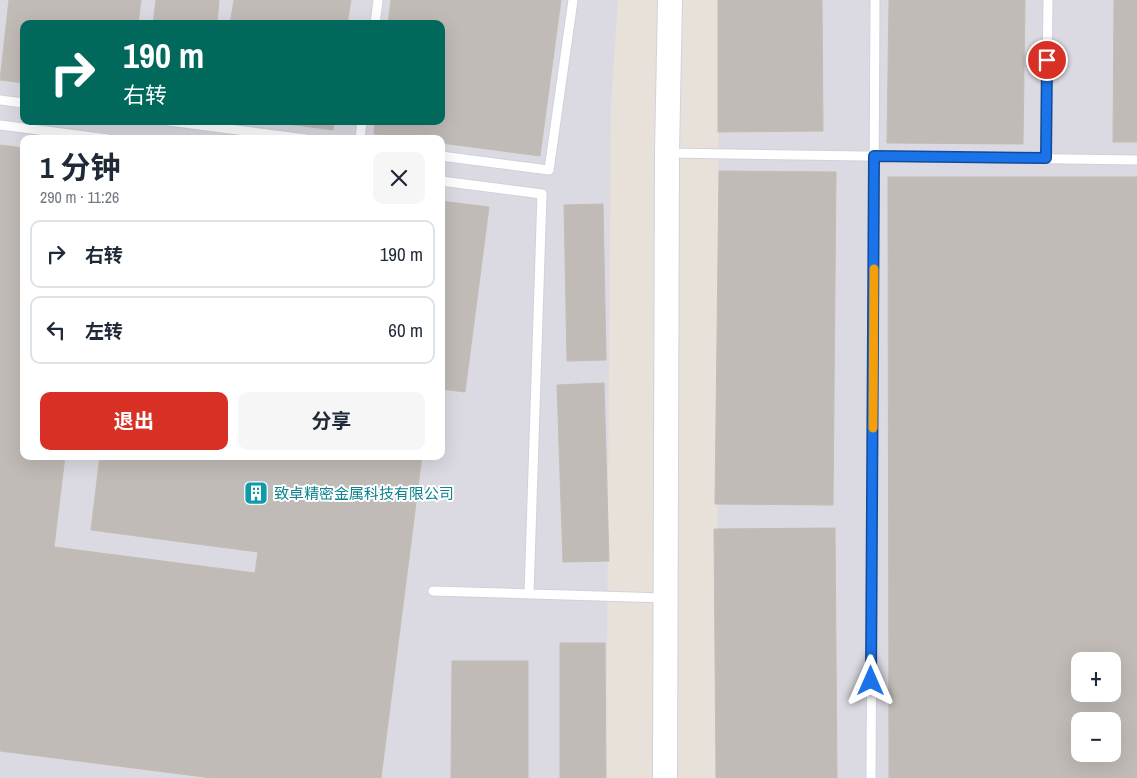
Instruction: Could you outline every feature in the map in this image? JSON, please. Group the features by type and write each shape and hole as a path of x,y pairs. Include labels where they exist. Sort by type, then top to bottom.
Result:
{"street":[{"path":"664,778 667,153 670,0"}],"lane":[{"path":"376,20 378,0"},
{"path":"445,157 549,170 573,0"},
{"path":"871,778 875,0"},
{"path":"1046,158 1048,0"},
{"path":"0,100 20,102"},
{"path":"0,125 77,135"},
{"path":"199,125 276,135"},
{"path":"667,153 1137,160"},
{"path":"445,182 542,194 529,594"},
{"path":"433,591 666,598"}],"shaded area":[{"path":"0,0 618,0 611,103 606,778 0,778"},
{"path":"719,0 1137,0 1137,778 717,778"}],"building":[{"path":"9,0 141,0 138,20 20,20 20,82 0,80"},
{"path":"156,0 219,0 217,20 154,20"},
{"path":"234,0 351,0 348,20 231,20"},
{"path":"391,0 561,0 540,156 445,144 445,135 374,134 375,125 445,125 445,20 388,20"},
{"path":"718,0 822,0 823,131 718,132"},
{"path":"889,0 1025,0 1023,144 887,143"},
{"path":"1114,0 1137,0 1137,142 1113,142"},
{"path":"296,125 334,125 333,130"},
{"name":"致卓精密金属科技有限公司","path":"0,145 20,148 20,460 65,460 54,547 255,573 258,552 91,530 100,460 421,460 381,778 212,778 0,751"},
{"path":"719,171 836,172 833,505 715,504"},
{"path":"888,177 1137,177 1137,778 889,778"},
{"path":"445,202 489,207 465,392 445,390"},
{"path":"603,204 606,360 567,361 564,205"},
{"path":"604,383 609,561 563,562 557,385"},
{"path":"835,528 837,778 716,778 714,529"},
{"path":"560,643 605,643 606,778 560,778"},
{"path":"452,661 528,661 528,778 451,778"}],"slow traffic":[{"path":"873,428 874,269"}],"place":[{"name":"致卓精密金属科技有限公司","path":"256,493"}],"route":[{"path":"871,681 874,156 1046,158 1047,60"}]}
